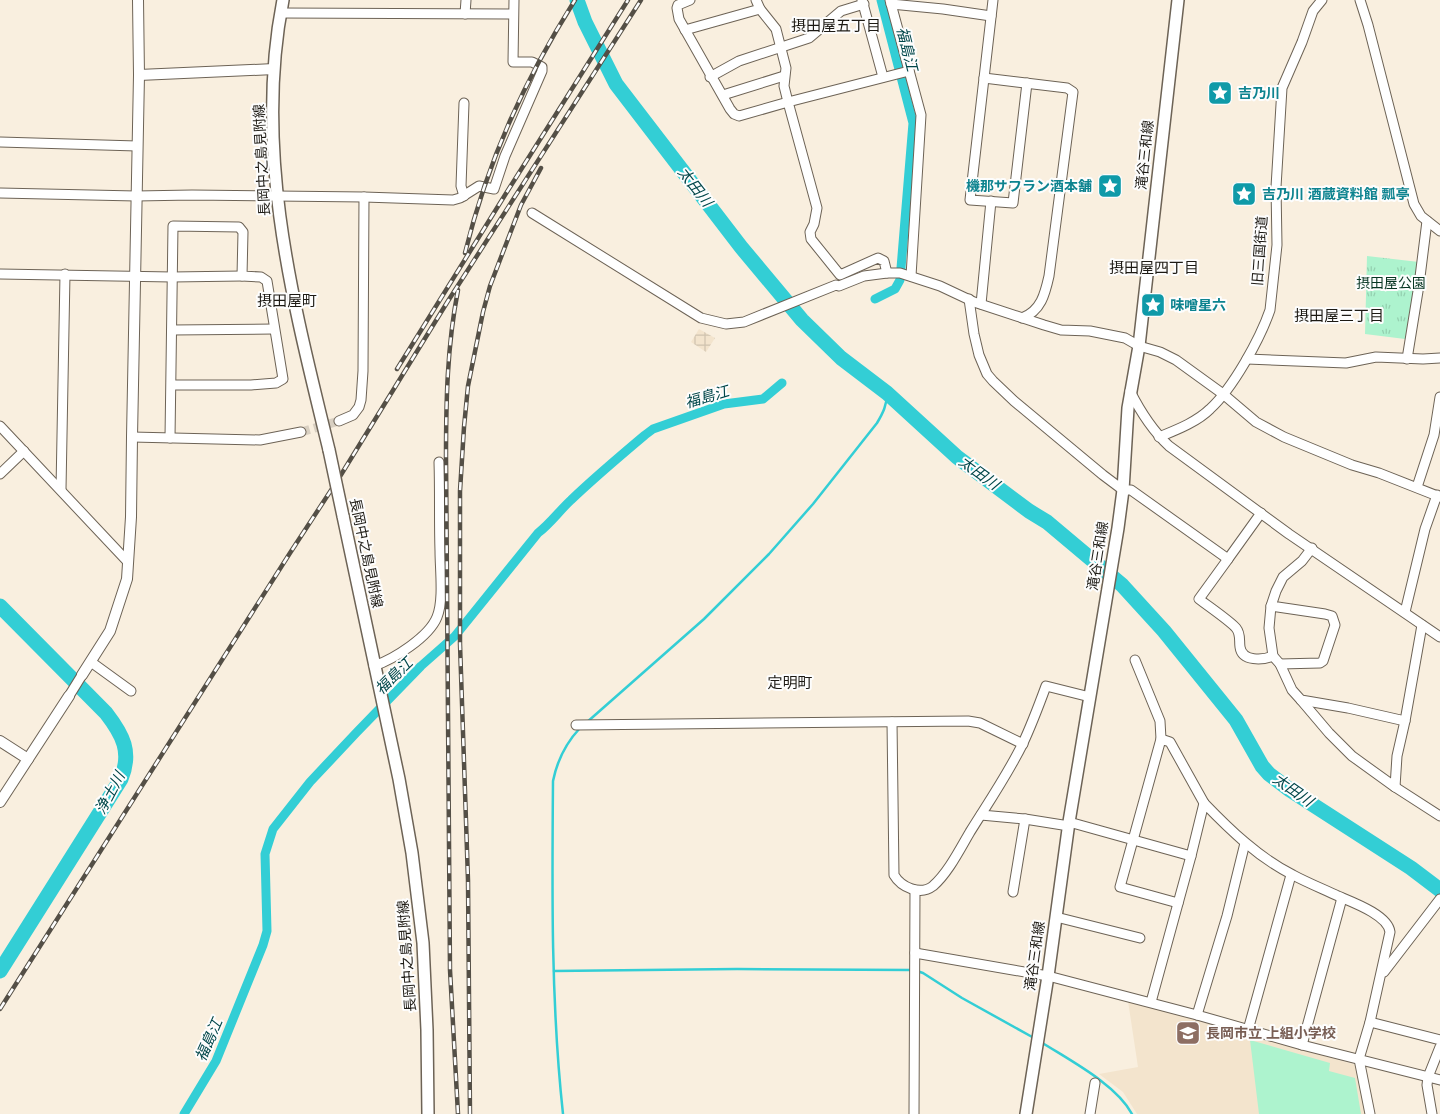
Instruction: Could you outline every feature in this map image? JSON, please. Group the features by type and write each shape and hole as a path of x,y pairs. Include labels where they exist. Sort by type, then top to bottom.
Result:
{"main road":[{"name":"長岡中之島見附線","path":"283,0 274,69 273,126 276,196 293,299 329,450 406,817 420,915 427,1030 428,1114"},
{"name":"滝谷三和線","path":"1026,1114 1048,976 1069,824 1116,545 1123,490 1130,390 1139,346 1178,0"}],"street":[{"path":"0,802 110,631 127,578 130,536 139,74 138,0"},
{"path":"465,14 466,0"},
{"path":"0,193 136,196 364,196 453,200 464,196 479,186 494,189 505,156 542,71 542,66 532,62 513,62 514,0"},
{"path":"690,0 682,2 677,8 679,19 710,77 730,109 734,114 740,116 907,72"},
{"path":"756,0 760,9 776,30 786,68 784,86 817,208 810,238 840,275 878,258 884,261 890,273"},
{"path":"994,0 970,200 1014,203 1027,83"},
{"name":"旧三国街道","path":"1159,437 1210,409 1223,394 1247,359 1270,310 1277,245 1276,187 1282,88 1313,11 1322,0"},
{"path":"1360,0 1408,185 1417,211 1440,231"},
{"path":"710,77 739,61 809,38 841,11 863,2 883,77"},
{"path":"909,275 922,124 921,115 907,72 891,2 991,16"},
{"path":"685,30 760,9"},
{"path":"281,13 513,14"},
{"path":"139,74 274,69"},
{"path":"723,95 784,76"},
{"path":"984,78 1067,88 1073,92 1045,294 1035,311 1031,315 1022,318"},
{"path":"464,103 461,186 464,196"},
{"path":"0,142 137,146"},
{"path":"339,421 353,415 359,407 361,400 363,371 364,196"},
{"path":"981,304 991,201"},
{"path":"532,212 701,318 726,324 750,320 836,285 839,286 864,276 890,273 909,275 949,289 981,304 1061,330 1090,332 1125,338 1139,346 1160,352 1176,360 1223,394 1256,422 1284,437 1352,465 1438,496 1425,529 1404,612"},
{"path":"1407,359 1427,221"},
{"path":"170,438 173,226 239,227 243,232 242,276"},
{"path":"0,274 172,277 242,276 261,277 266,281 283,379 276,383 171,384"},
{"path":"61,489 65,274"},
{"path":"969,299 976,345 987,374 1014,401 1081,458 1123,490 1131,490 1228,559"},
{"path":"172,330 274,329"},
{"path":"1247,359 1346,363 1376,357 1407,359 1440,358"},
{"path":"1130,390 1138,407 1159,437 1169,446 1261,513 1440,637"},
{"path":"1417,487 1434,435 1440,397"},
{"path":"0,426 127,561"},
{"path":"132,437 260,440 301,432"},
{"path":"0,474 24,451"},
{"path":"374,666 395,657 420,638 432,626 438,616 440,581 438,462"},
{"path":"1261,513 1199,599 1235,627 1239,634 1240,648 1244,655 1265,659 1273,656"},
{"path":"1312,548 1302,561 1284,577 1276,591 1269,628 1273,656 1280,664 1292,690 1329,733 1352,756 1395,788 1440,816"},
{"path":"1272,606 1332,616 1334,626 1323,661 1320,663 1280,664"},
{"path":"1395,788 1397,756 1422,625"},
{"path":"1135,660 1160,721 1161,739 1120,887 1178,903"},
{"path":"91,662 131,691"},
{"path":"892,722 894,875 899,883 915,890 927,889 938,881 955,857 1023,744 1036,716 1046,686 1090,697"},
{"path":"1301,700 1348,708 1405,722"},
{"path":"576,725 968,721 980,723 1023,744"},
{"path":"1161,739 1170,742 1204,803 1245,843 1291,875 1364,907 1390,927 1370,1022 1359,1059 1370,1114"},
{"path":"0,741 28,759"},
{"path":"1151,1002 1204,803"},
{"path":"981,815 1069,824 1191,856"},
{"path":"1013,892 1025,819"},
{"path":"1197,1015 1227,916 1245,843"},
{"path":"1248,1030 1291,875"},
{"path":"914,1114 915,890"},
{"path":"1302,1045 1342,898"},
{"path":"1381,975 1440,899"},
{"path":"1056,917 1140,938"},
{"path":"916,953 1048,976 1151,1002 1302,1045 1440,1080"},
{"path":"1370,1022 1440,1040"},
{"path":"1432,1114 1427,1085 1428,1077 1440,1047"},
{"path":"1090,1114 1095,1083"}],"shaded area":[{"path":"699,329 715,338 706,352 691,342"},
{"name":"長岡市立 上組小学校","path":"1128,1001 1356,1065 1366,1114 1137,1114 1123,1092 1099,1074 1138,1067"}],"green space":[{"name":"摂田屋公園","path":"1367,256 1419,262 1405,339 1365,334"},
{"path":"1250,1040 1330,1063 1329,1071 1355,1078 1361,1114 1259,1114"}],"waterway":[{"name":"太田川","path":"577,0 585,22 616,84 741,247 802,320 841,358 887,393 957,457 1029,511 1047,522 1122,585 1164,631 1236,720 1262,766 1269,774 1290,790 1411,868 1440,890"},
{"name":"福島江","path":"875,299 895,289 900,280 913,123 881,0"},
{"name":"福島江","path":"184,1114 216,1061 263,945 267,931 265,854 273,829 310,782 421,666 455,636 538,533 580,491 626,451 653,429 724,404 763,399 782,383"},
{"path":"586,723 704,619 769,554 813,504 877,423 884,409 887,393"},
{"name":"浄土川","path":"0,606 106,713 121,736 126,752 121,779 0,971"},
{"path":"563,1114 554,990 553,781 563,753 570,740 580,728"},
{"path":"554,971 912,970"},
{"path":"917,971 1034,1038"},
{"path":"1041,1042 1104,1083 1125,1103 1132,1114"}],"tunnel":[{"path":"301,432 339,421"}],"railway":[{"path":"465,253 496,153 509,122 540,61 575,0"},
{"path":"397,369 628,0"},
{"path":"0,1009 339,478 448,301 641,0"},
{"path":"470,1114 468,880 460,644 460,491 464,427 468,386 490,286 521,205 541,168"},
{"path":"458,290 449,353 446,458 450,970 458,1114"}],"place":[{"name":"吉乃川","path":"1220,93"},
{"name":"機那サフラン酒本舗","path":"1110,186"},
{"name":"吉乃川 酒蔵資料館 瓢亭","path":"1244,194"},
{"name":"味噌星六","path":"1153,305"},
{"name":"長岡市立 上組小学校","path":"1188,1033"}],"district":[{"name":"摂田屋五丁目","path":"836,26"},
{"name":"摂田屋四丁目","path":"1154,268"},
{"name":"摂田屋町","path":"287,301"},
{"name":"摂田屋三丁目","path":"1339,316"},
{"name":"定明町","path":"790,683"}]}
